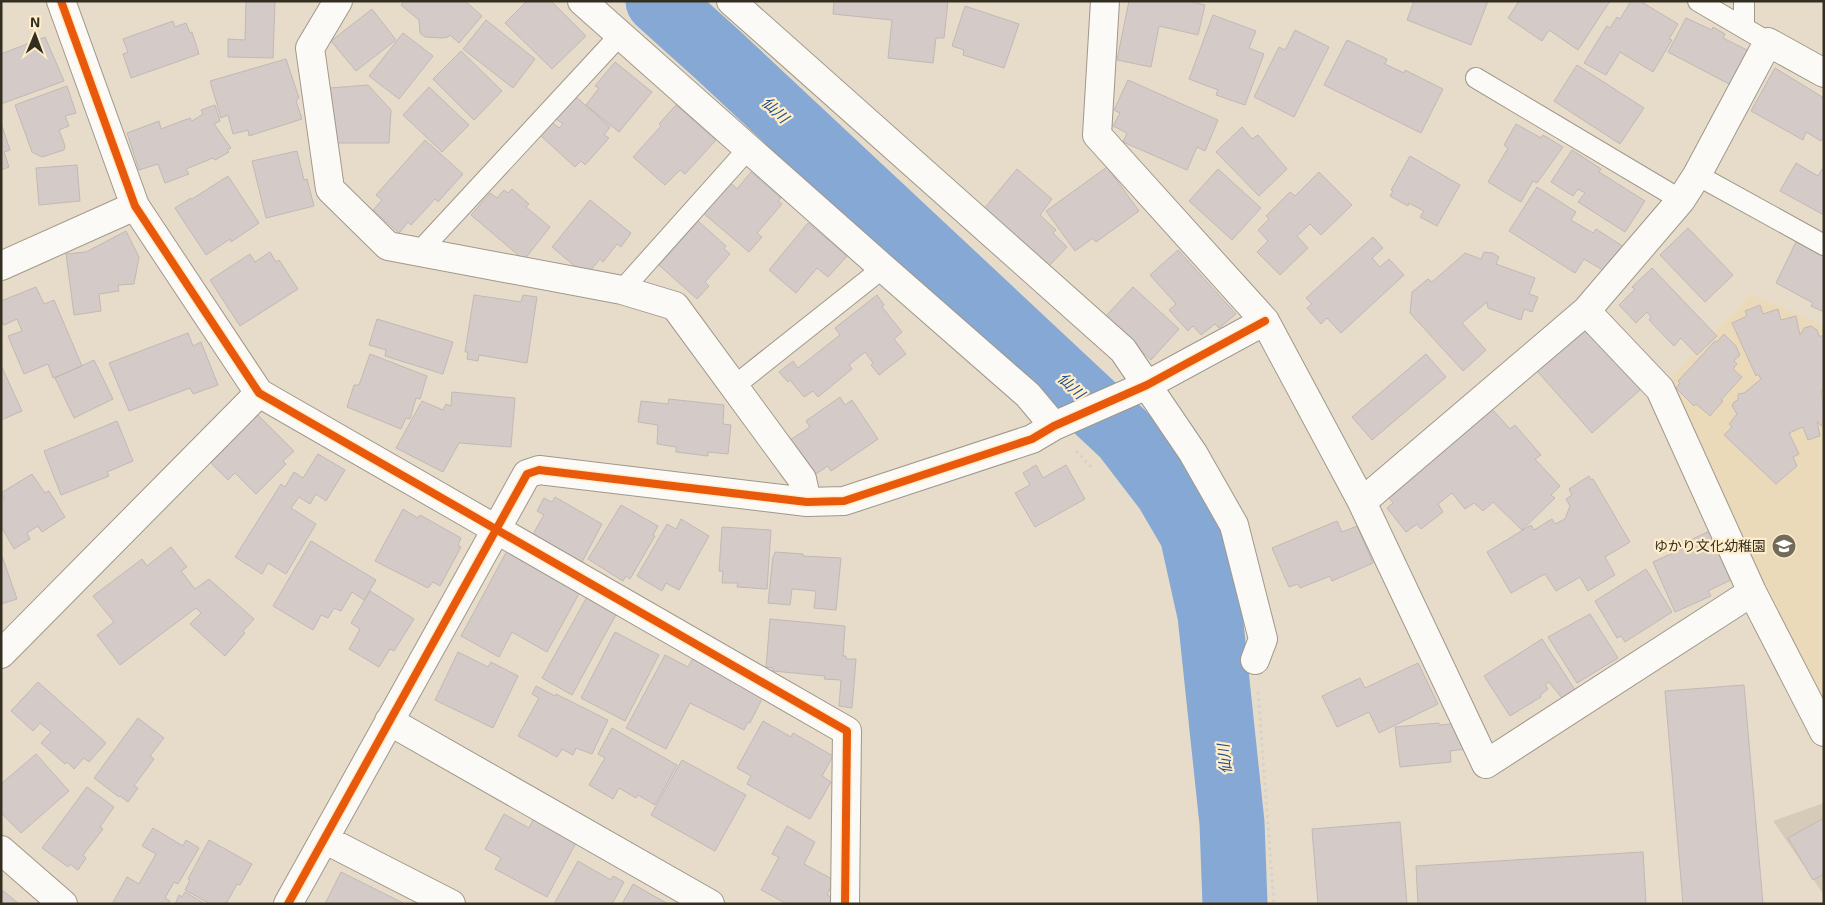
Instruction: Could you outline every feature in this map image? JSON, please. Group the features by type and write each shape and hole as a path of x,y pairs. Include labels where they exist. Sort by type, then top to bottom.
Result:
{"street":[{"path":"61,1 135,206 259,393 847,731 845,904"},
{"path":"338,1 310,48 330,189 388,246 622,290 675,306 802,479 808,502"},
{"path":"582,1 883,268 1062,423"},
{"path":"731,1 1123,350 1137,389 1160,407 1193,453 1234,525 1263,639 1256,660"},
{"path":"1105,1 1097,135 1265,321 1362,502 1486,764 1752,592"},
{"path":"1362,502 1586,311 1681,200 1768,42 1824,74"},
{"path":"1,266 135,206"},
{"path":"1586,311 1660,390 1752,592 1824,732"},
{"path":"288,904 527,474 539,470 808,502 844,501 1032,439 1062,423 1137,389 1265,321"},
{"path":"1,654 259,393"},
{"path":"389,721 710,904"},
{"path":"324,838 451,904"},
{"path":"1,850 63,904"}],"lane":[{"path":"1698,1 1768,42"},
{"path":"1744,1 1744,28"},
{"path":"419,252 620,35"},
{"path":"1476,78 1681,200"},
{"path":"622,290 748,149"},
{"path":"1696,175 1824,245"},
{"path":"733,386 883,268"}],"shaded area":[{"name":"ゆかり文化幼稚園","path":"1751,294 1824,326 1824,708 1665,384"},
{"path":"1824,803 1824,895 1773,821"}],"building":[{"path":"246,1 275,1 273,58 228,57 228,39 245,40"},
{"path":"404,1 465,1 482,16 459,43 450,35 443,38 425,37 420,33 419,20 401,5"},
{"path":"527,1 551,1 586,36 552,69 505,23"},
{"path":"834,1 948,1 944,38 936,38 933,63 888,58 892,20 833,14"},
{"path":"1129,1 1189,1 1205,5 1198,35 1159,26 1151,67 1117,60"},
{"path":"1414,1 1488,1 1471,45 1407,20"},
{"path":"1519,1 1610,1 1578,50 1549,30 1542,41 1508,18"},
{"path":"1631,1 1640,1 1678,24 1669,39 1672,40 1653,72 1620,52 1606,75 1584,63 1607,26 1610,28 1617,17 1620,19"},
{"path":"965,6 1019,24 1004,68 963,55 964,50 952,46"},
{"path":"372,9 396,40 356,71 331,41"},
{"path":"1213,15 1256,31 1249,48 1264,54 1245,105 1216,95 1218,90 1189,79"},
{"path":"1686,18 1712,30 1713,27 1725,34 1723,38 1749,51 1731,85 1668,52"},
{"path":"486,20 535,59 513,88 463,49"},
{"path":"173,21 175,27 186,23 190,33 192,32 199,54 131,78 123,54 128,52 123,39"},
{"path":"1295,30 1329,47 1294,117 1254,97 1279,47 1285,50"},
{"path":"403,33 433,56 399,99 369,76"},
{"path":"45,37 64,81 1,104 1,54"},
{"path":"1347,40 1387,59 1385,64 1404,73 1405,70 1443,89 1421,133 1324,85"},
{"path":"461,51 502,91 474,120 433,79"},
{"path":"286,59 299,98 296,101 302,119 249,136 248,130 233,134 228,115 221,118 210,81"},
{"path":"615,62 652,92 619,132 586,105 599,88 595,86"},
{"path":"1577,65 1644,108 1620,144 1554,101"},
{"path":"1775,68 1824,98 1824,136 1821,141 1806,132 1803,140 1751,111"},
{"path":"1128,80 1218,120 1205,151 1197,147 1187,170 1123,142 1127,133 1113,126 1120,113 1114,110"},
{"path":"368,85 391,110 389,143 330,143 330,88"},
{"path":"67,86 76,113 65,116 69,126 59,130 65,146 64,150 42,157 32,152 15,105"},
{"path":"429,87 469,125 442,152 403,115"},
{"path":"575,96 610,127 604,135 609,138 585,165 581,161 575,167 540,135 551,122 559,128 563,124 555,118"},
{"path":"215,105 220,121 214,124 231,148 227,150 229,152 215,160 213,158 186,169 189,174 165,183 158,164 139,170 127,133 159,121 161,129 190,118 192,121 203,114 201,110"},
{"path":"676,105 716,140 685,174 680,170 665,185 633,157 661,126 659,124"},
{"path":"1,123 10,150 4,152 9,167 1,170"},
{"path":"1516,124 1541,138 1543,135 1563,147 1537,183 1533,181 1521,202 1488,182 1508,148 1504,145"},
{"path":"1242,127 1252,139 1258,135 1287,169 1259,196 1216,152"},
{"path":"425,140 463,174 438,202 435,199 411,225 408,222 399,233 373,210 382,200 376,195"},
{"path":"1572,150 1601,169 1599,172 1645,201 1625,232 1578,202 1585,193 1578,189 1573,196 1551,182"},
{"path":"297,151 304,180 307,179 314,206 266,218 252,161"},
{"path":"1410,156 1460,185 1437,226 1420,217 1424,211 1409,203 1408,206 1390,196 1393,191 1391,190"},
{"path":"1796,163 1818,176 1824,166 1824,215 1780,191"},
{"path":"77,165 80,201 39,205 36,168"},
{"path":"1107,167 1139,211 1096,242 1093,238 1075,251 1046,211"},
{"path":"1017,169 1052,199 1040,215 1056,230 1053,233 1067,247 1049,266 983,210"},
{"path":"1218,169 1261,208 1232,240 1189,201"},
{"path":"751,172 781,198 778,201 782,204 757,233 762,237 749,252 703,213 730,182 737,189"},
{"path":"1319,172 1352,205 1321,235 1310,224 1297,236 1308,248 1280,275 1257,252 1268,241 1258,230 1269,219 1266,216 1290,192 1295,196"},
{"path":"228,176 259,223 231,242 230,239 206,255 175,208"},
{"path":"1537,187 1576,212 1571,220 1593,233 1596,229 1624,247 1608,273 1584,259 1575,273 1509,231"},
{"path":"512,189 529,204 526,207 550,227 524,260 471,215 490,193 497,198 504,190 508,193"},
{"path":"590,200 631,233 621,247 617,244 603,262 600,259 590,271 583,273 552,247"},
{"path":"698,221 726,246 724,249 730,254 705,282 709,286 697,299 659,265"},
{"path":"808,223 847,256 828,277 817,268 796,293 769,270"},
{"path":"1688,228 1733,275 1705,302 1660,255"},
{"path":"126,231 139,257 134,284 118,285 119,291 99,294 101,311 74,315 66,254 86,252"},
{"path":"1373,237 1383,248 1372,258 1380,267 1389,259 1404,275 1341,333 1327,318 1321,324 1307,308 1312,304 1306,298"},
{"path":"1796,242 1824,256 1824,312 1811,306 1813,303 1776,283"},
{"path":"1178,250 1236,314 1219,328 1215,324 1201,335 1193,326 1188,331 1169,310 1176,304 1150,275"},
{"path":"270,252 276,262 279,260 298,289 240,326 210,280 250,254 255,262"},
{"path":"1484,252 1493,253 1499,257 1496,264 1535,278 1529,294 1538,297 1532,312 1524,309 1521,320 1488,308 1487,302 1462,323 1486,350 1463,371 1410,313 1412,292 1428,279 1432,282 1465,253 1481,259"},
{"path":"1652,268 1717,336 1697,355 1681,338 1674,346 1649,320 1651,317 1647,312 1636,323 1619,305 1635,289 1632,287"},
{"path":"36,287 44,304 54,300 82,366 53,378 48,364 24,374 8,336 22,331 17,319 4,325 1,320 1,301"},
{"path":"1133,287 1179,329 1151,360 1105,317"},
{"path":"474,295 521,302 523,295 537,297 527,363 479,355 478,361 467,359 468,352 465,352"},
{"path":"877,295 884,305 882,307 902,332 894,339 906,354 879,375 871,365 873,363 865,352 849,365 852,369 818,397 813,391 804,397 790,380 788,382 779,372 793,361 798,368 840,335 835,328"},
{"path":"1760,305 1763,314 1778,309 1781,320 1796,316 1800,335 1804,328 1811,326 1817,330 1819,336 1824,336 1824,391 1821,391 1824,408 1824,426 1820,425 1817,421 1820,436 1808,440 1803,427 1789,433 1799,454 1793,457 1797,466 1776,484 1724,435 1732,427 1729,424 1737,414 1732,406 1738,400 1738,394 1744,393 1761,379 1758,374 1756,376 1732,323 1747,316 1745,311"},
{"path":"377,319 453,342 443,374 385,356 386,350 369,345"},
{"path":"1584,329 1593,339 1599,334 1617,363 1641,389 1592,433 1537,371"},
{"path":"188,333 193,346 201,342 218,385 193,394 190,388 129,411 109,363"},
{"path":"1724,334 1736,346 1740,355 1734,361 1737,364 1733,369 1742,377 1721,400 1723,401 1710,416 1696,404 1694,406 1676,388 1680,383 1678,381 1715,341 1717,342"},
{"path":"370,354 427,376 420,399 416,398 410,419 406,418 401,429 347,407 354,385 359,385"},
{"path":"1426,354 1446,377 1372,440 1352,417"},
{"path":"94,360 113,399 74,418 55,378"},
{"path":"1,365 22,411 1,420"},
{"path":"452,392 515,398 511,447 459,443 443,472 396,448 422,401 443,410 446,404 451,406"},
{"path":"840,397 845,405 852,400 878,439 831,471 828,466 814,475 790,440 810,427 806,421"},
{"path":"669,399 724,405 723,424 731,425 728,454 708,452 708,456 676,452 676,447 657,444 658,425 638,422 641,401 668,404"},
{"path":"1491,408 1510,429 1515,425 1541,455 1535,459 1560,486 1551,495 1555,498 1522,530 1493,502 1483,511 1474,503 1465,509 1452,493 1438,504 1443,512 1421,529 1417,524 1406,532 1387,508 1393,503 1389,498"},
{"path":"258,415 294,451 283,461 286,464 256,494 235,473 228,480 211,463"},
{"path":"117,421 133,461 107,472 109,476 61,495 44,451"},
{"path":"318,454 345,470 326,501 316,494 310,504 299,497 291,508 316,524 286,574 268,563 262,574 235,557 281,484 285,487 294,472 303,478"},
{"path":"1036,465 1043,478 1066,465 1085,499 1035,527 1015,493 1030,485 1023,473"},
{"path":"32,474 45,493 49,491 65,517 42,532 38,526 27,533 30,539 14,549 1,526 1,500 4,499 1,493"},
{"path":"1589,476 1591,480 1593,479 1630,542 1605,557 1615,575 1588,591 1580,577 1556,591 1545,574 1511,593 1487,552 1531,525 1534,530 1552,519 1555,524 1565,519 1570,506 1566,499 1572,495 1569,489"},
{"path":"555,497 602,524 582,562 533,534 544,515 537,511 544,498 552,502"},
{"path":"621,505 658,526 653,535 655,536 630,579 626,576 623,581 588,559"},
{"path":"403,509 418,518 420,515 461,538 458,545 461,547 440,586 433,582 428,588 375,561"},
{"path":"681,519 709,536 679,590 666,583 662,591 637,576 667,524 676,529"},
{"path":"1337,521 1342,532 1357,526 1373,563 1332,581 1330,576 1300,588 1298,584 1289,587 1272,548"},
{"path":"722,527 771,530 767,589 737,587 738,583 722,583 723,571 719,571"},
{"path":"1718,527 1739,576 1708,591 1711,596 1675,612 1653,562 1684,548 1682,544"},
{"path":"311,541 376,580 364,600 352,592 341,611 334,608 328,618 321,615 313,630 273,606"},
{"path":"171,547 187,567 181,571 195,589 209,579 254,619 243,631 245,633 225,656 190,624 201,613 196,608 120,665 97,635 114,622 93,596 142,559 147,566"},
{"path":"508,549 581,590 547,652 512,632 499,657 461,636"},
{"path":"775,552 841,558 836,610 814,608 816,591 792,589 790,605 768,603"},
{"path":"1,553 17,599 1,604"},
{"path":"1646,569 1672,612 1625,642 1621,636 1617,638 1595,601"},
{"path":"370,591 414,619 394,651 390,649 379,667 349,649 360,629 351,623"},
{"path":"588,595 618,611 572,695 542,678"},
{"path":"1590,614 1618,658 1577,683 1548,637"},
{"path":"770,619 845,626 843,656 846,656 846,659 856,659 852,708 839,706 841,680 824,679 825,676 773,671 773,668 766,667"},
{"path":"615,632 659,655 625,721 581,698"},
{"path":"1542,639 1575,690 1562,698 1549,682 1545,685 1548,689 1540,695 1541,697 1510,716 1484,676"},
{"path":"458,652 488,667 491,662 518,676 493,728 435,700"},
{"path":"665,655 688,667 695,655 764,695 750,723 748,722 744,730 690,703 666,749 626,728"},
{"path":"1418,663 1438,704 1379,733 1369,712 1337,727 1322,696 1360,678 1365,688"},
{"path":"38,682 106,743 89,762 84,758 74,769 67,762 65,764 41,743 51,732 40,723 33,731 11,711"},
{"path":"1744,685 1763,904 1683,904 1665,691"},
{"path":"536,686 608,720 592,754 576,748 573,755 562,749 557,757 518,736 539,698 532,694"},
{"path":"138,718 164,738 150,756 154,759 134,786 138,788 128,802 94,778"},
{"path":"763,721 791,737 793,733 833,756 822,776 831,782 810,819 747,784 751,776 737,768"},
{"path":"1439,723 1439,725 1462,723 1465,749 1450,751 1451,762 1400,767 1395,727"},
{"path":"612,728 677,765 655,805 638,795 636,798 619,788 613,799 589,785 605,758 598,754"},
{"path":"36,754 69,791 21,833 1,813 1,784"},
{"path":"682,760 746,795 715,851 651,815"},
{"path":"87,787 114,807 100,827 103,829 83,855 86,858 78,870 70,864 68,867 42,848"},
{"path":"504,814 529,828 535,816 578,839 547,897 495,869 501,858 485,849"},
{"path":"1824,818 1824,874 1813,880 1788,838"},
{"path":"1400,822 1407,904 1318,904 1312,829"},
{"path":"787,826 815,842 804,864 834,880 827,895 835,899 832,904 787,904 761,890 779,857 772,854"},
{"path":"153,828 183,846 186,840 199,848 178,884 174,882 165,898 170,901 168,904 112,904 127,877 139,884 156,854 142,846"},
{"path":"209,840 252,864 240,885 237,884 226,904 210,904 185,890 190,880 188,879"},
{"path":"1643,852 1646,904 1418,904 1416,866"},
{"path":"578,861 611,880 613,876 624,882 612,904 554,904"},
{"path":"341,872 405,904 325,904"},
{"path":"633,884 668,904 622,904"},
{"path":"1,889 19,904 1,904"},
{"path":"185,892 205,904 175,904 179,895 182,897"}],"waterway":[{"name":"仙川","path":"658,1 1124,435 1167,491 1192,534 1210,615 1232,823 1235,904"}],"cycle path":[{"path":"61,1 135,206 259,393 847,731 845,904"},
{"path":"288,904 527,474 539,470 807,502 844,501 1032,439 1054,426 1147,385 1265,321"}],"place":[{"name":"ゆかり文化幼稚園","path":"1784,546"}]}
